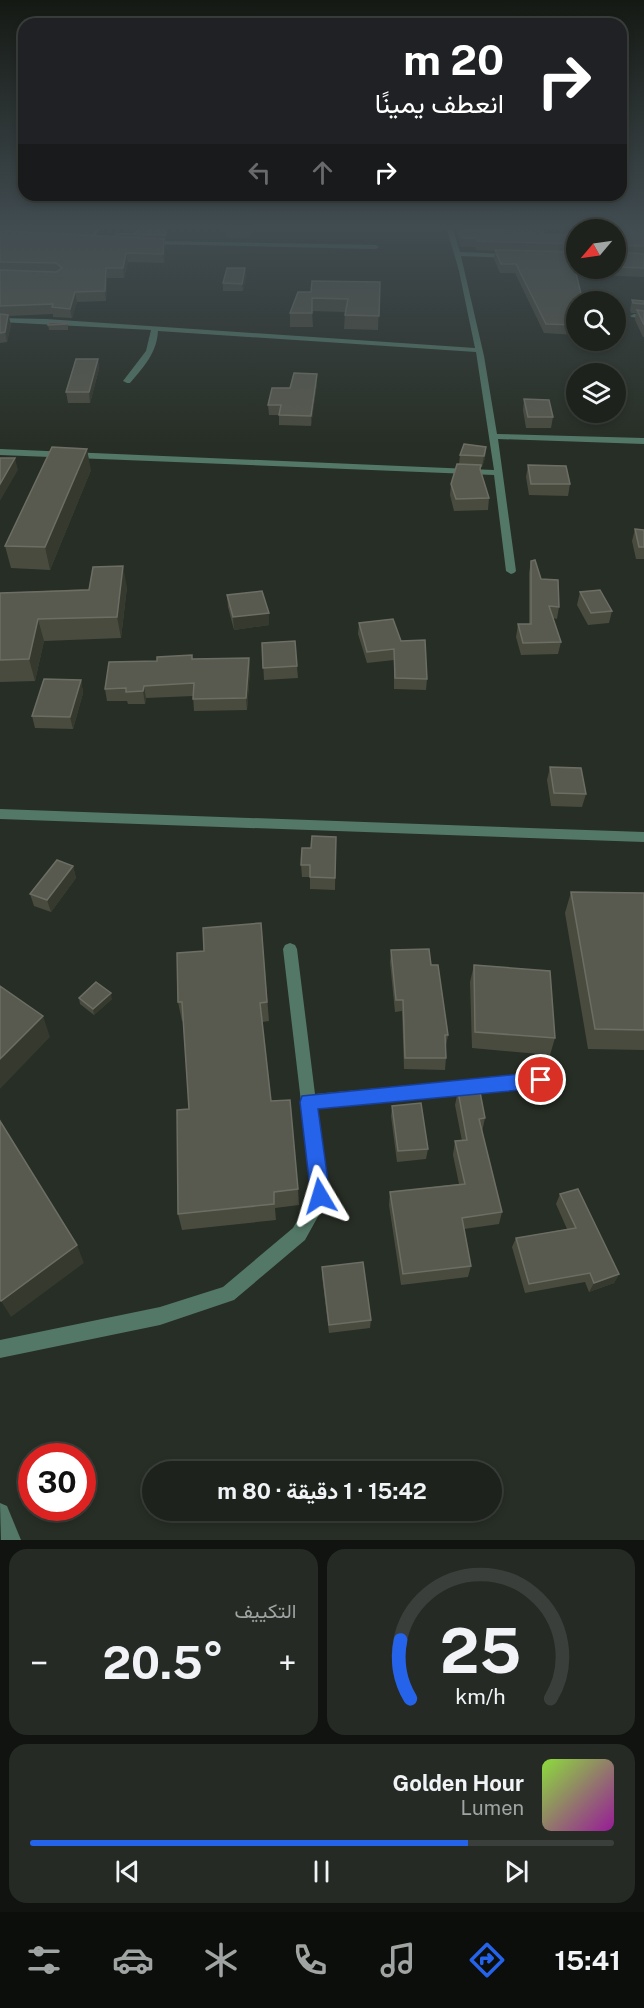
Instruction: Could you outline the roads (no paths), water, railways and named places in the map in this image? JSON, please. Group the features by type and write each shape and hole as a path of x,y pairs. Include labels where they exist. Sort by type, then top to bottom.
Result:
{"street":[{"path":"468,301 494,436 511,571"},
{"path":"634,316 644,316"},
{"path":"0,320 46,321 479,350"},
{"path":"127,381 148,357 155,342 155,328"},
{"path":"494,436 644,441"},
{"path":"0,452 499,473"},
{"path":"0,814 644,837"},
{"path":"0,1349 160,1316 228,1294 299,1234 320,1196 290,949"},
{"path":"309,1102 541,1080"},
{"path":"0,1513 11,1540"}]}
